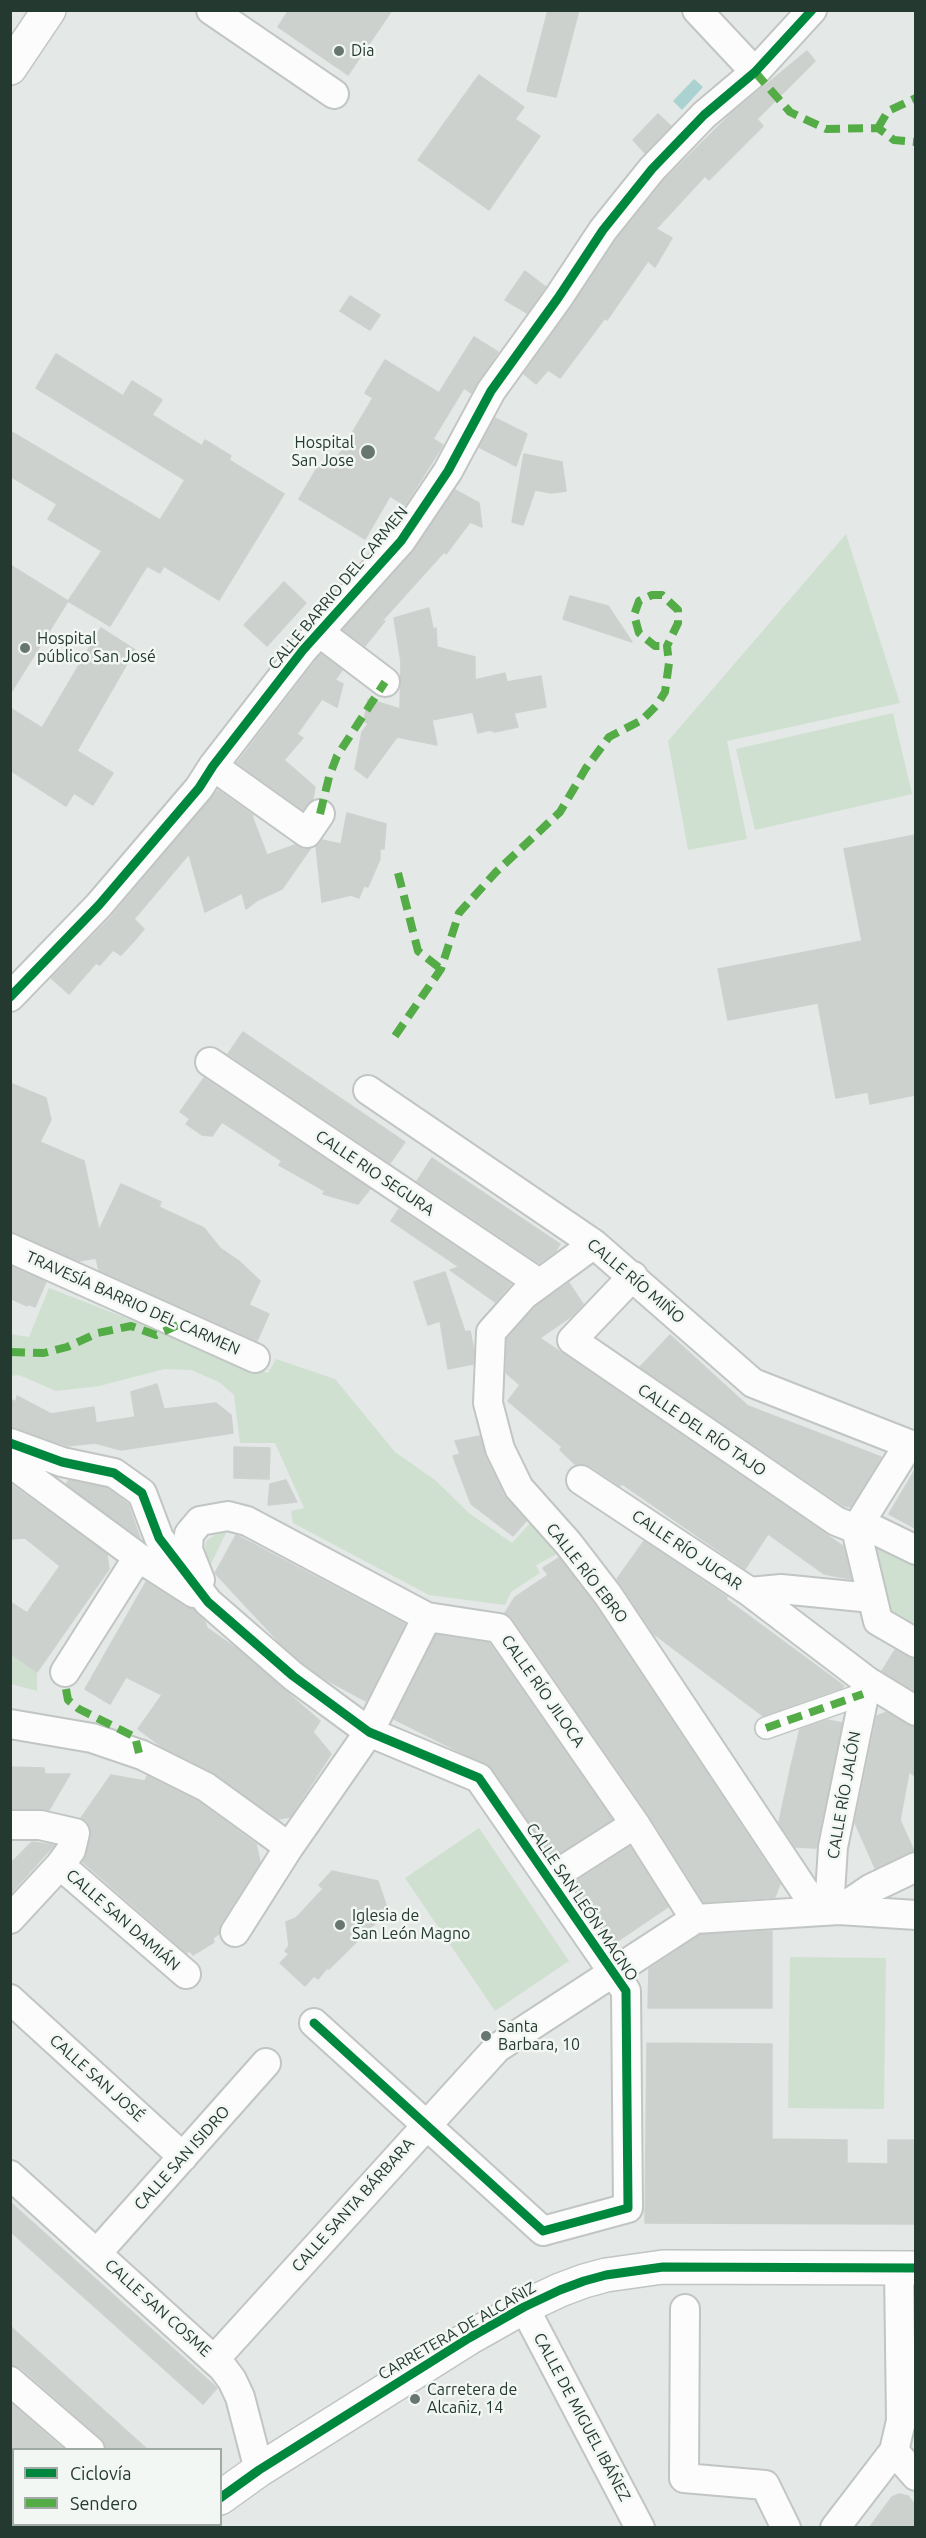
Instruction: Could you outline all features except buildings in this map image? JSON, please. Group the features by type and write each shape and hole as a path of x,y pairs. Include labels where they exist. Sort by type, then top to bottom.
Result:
{"main road":[{"path":"10,68 49,10"},
{"name":"CARRETERA DE ALCAÑIZ","path":"222,2498 259,2470 417,2370 524,2307 560,2290 606,2275 652,2269 907,2268"}],"street":[{"path":"211,10 334,94"},
{"path":"697,10 755,72"},
{"name":"CALLE BARRIO DEL CARMEN","path":"10,997 99,905 199,788 213,766 319,632 401,541 448,471 491,391 558,298 603,230 652,169 704,115 755,72 812,10"},
{"name":"CALLE BARRIO DEL CARMEN","path":"319,632 385,682"},
{"path":"213,766 307,833 320,814"},
{"name":"CALLE RIO SEGURA","path":"210,1062 539,1284"},
{"name":"CALLE RÍO MIÑO","path":"368,1090 594,1244 633,1275 753,1383 912,1445"},
{"name":"CALLE RÍO EBRO","path":"594,1244 524,1295 491,1332 488,1403 500,1449 519,1488 568,1543 608,1595 829,1910"},
{"name":"TRAVESÍA BARRIO DEL CARMEN","path":"10,1248 255,1358"},
{"name":"CALLE DEL RÍO TAJO","path":"633,1275 572,1340 836,1521 856,1529 875,1530 915,1550"},
{"path":"912,1445 856,1529 878,1621 915,1643"},
{"path":"11,1451 114,1473 142,1493 159,1538 208,1602 138,1557 16,1467 11,1451"},
{"name":"CALLE RÍO JUCAR","path":"580,1480 750,1592 781,1589 872,1598"},
{"name":"CALLE RÍO JILOCA","path":"208,1602 188,1550 189,1534 200,1521 228,1516 247,1521 428,1617 499,1628 635,1824 695,1919"},
{"path":"65,1672 138,1557"},
{"path":"750,1592 865,1688 915,1711"},
{"name":"CALLE SAN LEÓN MAGNO","path":"208,1602 293,1676 369,1732 479,1778 626,1991 628,2208 543,2231 424,2126"},
{"path":"235,1932 289,1847 369,1732 428,1617"},
{"path":"766,1728 865,1688"},
{"name":"CALLE RÍO JALÓN","path":"829,1910 832,1847 865,1688"},
{"path":"10,1724 92,1738 142,1755 206,1787 289,1847"},
{"path":"10,1825 40,1824 75,1833 66,1858 10,1919"},
{"name":"CALLE SAN LEÓN MAGNO","path":"549,1879 635,1824"},
{"name":"CALLE SAN DAMIÁN","path":"66,1858 186,1974"},
{"path":"829,1910 915,1867"},
{"path":"695,1919 829,1910 915,1915"},
{"name":"CALLE SANTA BÁRBARA","path":"214,2360 497,2048 695,1919"},
{"name":"CALLE SAN JOSÉ","path":"10,2000 183,2157"},
{"path":"314,2023 424,2126"},
{"name":"CALLE SAN ISIDRO","path":"97,2253 266,2063"},
{"name":"CALLE SAN COSME","path":"10,2175 214,2360 232,2380 240,2397 259,2470"},
{"path":"835,2528 894,2451 908,2416 907,2268"},
{"name":"CALLE DE MIGUEL IBÁÑEZ","path":"524,2307 640,2528"},
{"path":"685,2309 684,2478 765,2485 786,2528"},
{"path":"10,2381 88,2448"},
{"path":"894,2451 915,2476"}],"green space":[{"path":"846,534 900,703 727,741 747,839 688,850 668,741"},
{"path":"893,713 912,794 755,830 736,749"},
{"path":"49,1288 268,1373 276,1359 335,1379 395,1452 435,1480 469,1513 512,1543 532,1521 559,1553 536,1565 540,1573 511,1592 505,1605 429,1595 293,1523 291,1511 304,1508 275,1443 240,1443 234,1395 219,1382 191,1370 165,1369 99,1386 56,1391 19,1375 11,1376 10,1334 29,1337"},
{"path":"220,1532 226,1533 209,1568 204,1550 207,1540"},
{"path":"882,1544 915,1560 915,1619 912,1625 888,1610 876,1550"},
{"path":"11,1653 37,1672 37,1691 11,1684"},
{"path":"479,1828 569,1961 495,2011 405,1878"},
{"path":"790,1957 886,1958 884,2109 788,2108"}],"water":[{"path":"694,79 703,87 682,110 673,101"}],"marked path":[{"path":"755,72 790,112 826,129 878,128 894,140 916,142"},
{"path":"878,128 888,111 916,98"},
{"path":"395,1036 441,969 459,913 496,872 560,812 586,768 609,737 642,720 657,705 665,692 669,663 667,646 678,623 678,610 662,595 652,595 639,601 634,615 639,633 655,646 667,646"},
{"path":"320,814 337,756 385,682"},
{"path":"398,873 418,951 441,969"},
{"path":"10,1352 44,1353 67,1347 98,1333 131,1326 156,1335 178,1325"},
{"path":"66,1689 68,1700 79,1709 135,1737 139,1753"},
{"path":"766,1728 863,1694"}],"cycle path":[{"path":"10,997 99,905 199,788 213,766 303,650 401,541 448,471 491,391 558,298 603,230 652,169 704,115 755,72 812,10"},
{"path":"10,1443 62,1462 114,1473 142,1493 159,1538 208,1602 293,1676 369,1732 479,1778 626,1991 628,2208 543,2231 314,2023"},
{"path":"222,2497 259,2470 469,2338 524,2307 584,2281 606,2275 663,2267 916,2268"}],"place":[{"name":"Dia","path":"339,51"},
{"name":"Hospital San Jose","path":"368,452"},
{"name":"Hospital público San José","path":"25,648"},
{"name":"Iglesia de San León Magno","path":"340,1925"},
{"name":"Santa Barbara, 10","path":"486,2036"},
{"name":"Carretera de Alcañiz, 14","path":"415,2399"}]}
